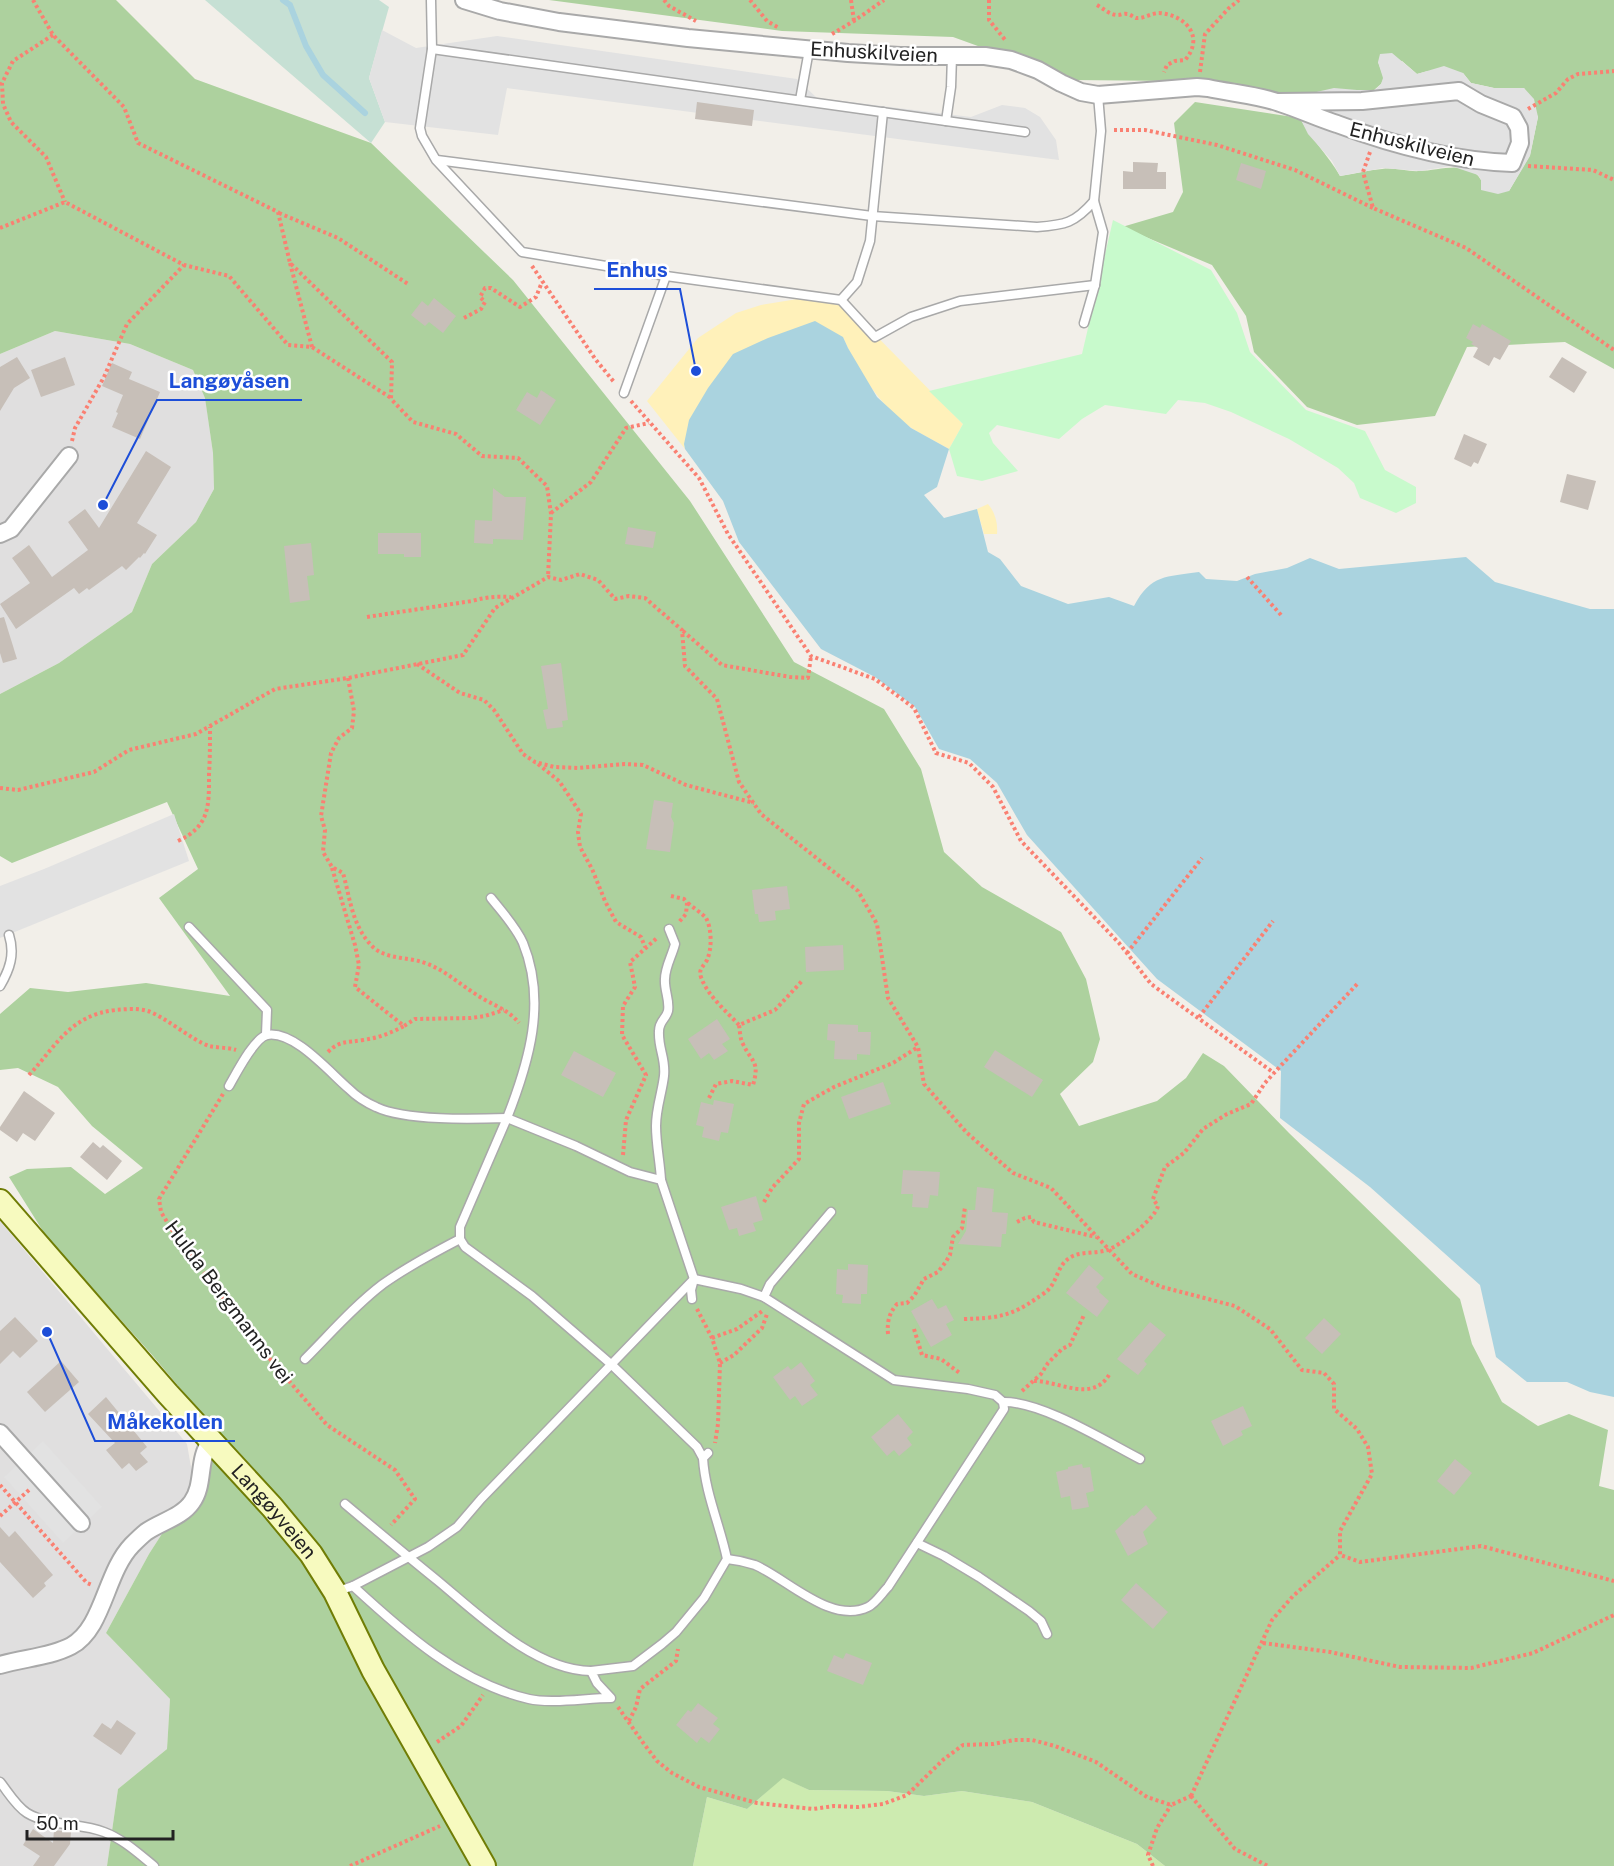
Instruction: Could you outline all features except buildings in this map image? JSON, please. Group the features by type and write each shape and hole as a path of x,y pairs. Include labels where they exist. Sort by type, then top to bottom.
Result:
{"main road":[{"name":"Langøyveien","path":"0,1201 344,1589 373,1670 484,1866"}],"street":[{"name":"Enhuskilveien","path":"464,0 500,11 559,22 688,38 900,56 985,56 1023,64 1081,92 1098,95 1197,87 1278,102 1338,125 1440,155 1512,163"},
{"name":"Enhuskilveien","path":"1278,102 1362,101 1459,91 1481,104 1513,117"},
{"path":"1512,163 1520,143 1519,128 1513,117"},
{"path":"0,534 11,529 69,456"},
{"path":"0,1433 81,1523"},
{"path":"0,1665 57,1651 79,1641 94,1621 106,1589 123,1555 146,1532 191,1504 200,1482 204,1453 211,1441"}],"lane":[{"path":"431,0 432,49 420,128 422,136 436,160 522,252 666,276 841,300 875,337 911,317 960,301 1095,285"},
{"path":"432,49 1024,132"},
{"path":"800,100 809,50"},
{"path":"946,121 951,87 952,56"},
{"path":"1084,324 1095,285 1103,232 1094,201 1101,131 1098,95"},
{"path":"841,300 857,282 870,241 883,112"},
{"path":"436,160 872,216 1037,227 1064,225 1083,214 1094,201"},
{"path":"624,393 666,276"},
{"path":"345,1504 503,1636 561,1666 576,1671 633,1666 663,1644 704,1598 728,1559 704,1478 705,1456 612,1365 532,1296 465,1246 459,1239 460,1227 507,1118 525,1067 536,1001 523,943 491,898"},
{"path":"189,927 267,1010 266,1035"},
{"path":"669,929 675,944 665,972 668,1009 659,1028 659,1045 664,1057 664,1077 656,1126 662,1180 694,1279 692,1299"},
{"path":"0,986 12,961 9,934"},
{"path":"229,1086 248,1054 260,1040 266,1035 277,1036 295,1041 351,1092 377,1108 437,1118 507,1118 576,1146 630,1172 662,1180"},
{"path":"764,1297 770,1284 831,1212"},
{"name":"Hulda Bergmanns vei","path":"305,1359 381,1285 459,1239"},
{"path":"694,1279 741,1289 764,1297 894,1380 968,1389 995,1395 1003,1402 1004,1409 888,1587 872,1605 860,1610 829,1607 800,1593 756,1565 728,1559"},
{"path":"591,1671 597,1683 611,1698 530,1699 500,1691 446,1663 405,1631 344,1589 428,1547 457,1527 481,1499 694,1279"},
{"path":"1003,1402 1015,1402 1054,1415 1140,1460"},
{"path":"916,1543 944,1556 979,1577 1029,1611 1041,1620 1047,1634"},
{"path":"0,1782 20,1807 28,1813 44,1819 85,1826 107,1833 154,1866"}],"path":[{"path":"33,0 53,35 124,106 138,142 278,212 338,238 408,284"},
{"path":"664,0 669,6"},
{"path":"750,0 766,20"},
{"path":"851,0 854,21"},
{"path":"809,50 884,0"},
{"path":"989,0 989,20 1023,64"},
{"path":"1197,87 1205,34 1239,0"},
{"path":"1097,5 1110,14 1126,13 1136,18 1158,13 1173,16 1188,25 1194,36 1191,53 1185,60 1167,64 1161,91"},
{"path":"53,35 13,62 2,83 1,105 11,122 46,157 65,202 184,265 229,276 288,345 312,347 391,399 412,422 456,434 483,456 518,458 547,486 551,514 548,577"},
{"path":"1513,117 1556,93 1568,79 1578,74 1614,71"},
{"path":"1101,131 1145,130 1217,145 1295,170 1373,208 1466,248 1614,350"},
{"path":"1373,208 1363,172 1375,137"},
{"path":"1512,163 1593,170 1614,180"},
{"path":"0,228 65,202"},
{"path":"278,212 312,347"},
{"path":"522,252 596,360 699,478 729,534 811,656 875,679 914,708 936,753 969,763 993,787 1021,841 1127,953 1151,984 1274,1072"},
{"path":"290,263 392,362 391,399"},
{"path":"69,456 75,428 104,377 127,324 184,265"},
{"path":"464,318 481,309 485,302 480,297 485,288 490,288 520,307 536,297 542,281"},
{"path":"551,514 591,482 626,428 649,423"},
{"path":"0,789 18,790 94,772 129,750 196,734 275,689 348,678 463,655 495,608 548,577 561,580 580,574 598,580 615,599 629,596 645,598 722,665 808,678 811,656"},
{"path":"1247,577 1281,615"},
{"path":"367,617 490,597 513,597"},
{"path":"682,630 685,666 717,699 739,782 761,814 858,891 878,924 888,998 918,1047 924,1084 967,1133 1013,1173 1051,1188 1132,1275 1162,1287 1235,1306 1270,1329 1302,1370 1324,1373 1334,1384 1334,1409 1357,1429 1368,1447 1372,1474 1340,1531 1340,1556 1293,1596 1272,1620 1191,1796 1171,1805 1157,1828 1148,1855 1153,1866"},
{"path":"417,664 460,693 484,700 494,710 524,754 559,781 581,814 578,832 580,847 605,901 616,922 641,937 645,947"},
{"path":"348,678 354,711 352,728 339,738 331,753 321,816 325,830 323,852 332,867 355,945 359,965 355,987 404,1026"},
{"path":"178,842 197,829 205,818 209,803 210,726"},
{"path":"535,762 554,767 578,768 625,764 643,765 686,785 754,803"},
{"path":"1127,953 1202,858"},
{"path":"332,867 343,873 355,921 371,946 395,957 423,963 452,977 474,994 512,1013 531,1041"},
{"path":"671,896 684,899 706,919 711,935 710,951 707,961 700,969 700,976 714,998 739,1025 742,1044 752,1056 757,1072 753,1085 732,1081 716,1084 709,1098"},
{"path":"630,1172 623,1156 626,1120 646,1075 622,1035 623,1006 635,987 630,962 645,947 683,920 687,903"},
{"path":"1199,1017 1273,921"},
{"path":"739,1025 775,1010 802,981"},
{"path":"964,1319 986,1319 1009,1315 1049,1289 1060,1266 1072,1256 1108,1250 1144,1226 1158,1210 1153,1199 1165,1167 1184,1153 1203,1129 1227,1114 1251,1104 1274,1072 1359,982"},
{"path":"29,1075 56,1042 78,1023 100,1012 128,1009 148,1011 209,1046 227,1047 248,1054"},
{"path":"319,1061 336,1043 390,1034 415,1019 471,1018 504,1010"},
{"path":"764,1202 772,1188 799,1159 799,1122 804,1104 834,1087 893,1063 918,1047"},
{"name":"Hulda Bergmanns vei","path":"229,1086 159,1199 161,1212 175,1235 270,1359 327,1425 395,1470 415,1499 382,1535"},
{"path":"888,1334 890,1312 897,1304 907,1303 914,1296 924,1278 938,1272 950,1255 953,1238 962,1227 965,1207"},
{"path":"1017,1222 1031,1217 1034,1222 1097,1237"},
{"path":"692,1299 712,1338 720,1363 716,1442 705,1456"},
{"path":"712,1338 737,1329 773,1303"},
{"path":"720,1363 734,1355 762,1328 764,1318 773,1303"},
{"path":"1015,1402 1048,1363 1062,1349 1070,1345 1084,1315"},
{"path":"914,1329 922,1355 941,1359 966,1379 968,1389"},
{"path":"1034,1381 1086,1390 1098,1387 1109,1375"},
{"path":"0,1516 42,1479"},
{"path":"0,1485 87,1583"},
{"path":"1340,1556 1360,1562 1481,1546 1614,1581"},
{"path":"1263,1643 1330,1652 1400,1667 1471,1668 1533,1653 1614,1615"},
{"path":"683,1623 676,1661 640,1689 636,1707 629,1721 657,1761 672,1773 699,1787 757,1803 813,1809 883,1804 907,1795 944,1759 963,1745 1032,1740 1096,1762 1147,1797 1171,1805"},
{"path":"423,1759 439,1740 461,1726 490,1686"},
{"path":"1191,1796 1235,1849 1268,1866"},
{"path":"350,1866 457,1818"}],"shaded area":[{"path":"382,30 416,48 497,36 797,79 817,98 971,117 1002,105 1025,108 1040,117 1056,140 1059,160 507,88 498,135 385,122 369,78"},
{"path":"1392,53 1417,74 1444,66 1463,73 1471,83 1494,88 1524,88 1534,99 1538,117 1530,156 1509,191 1498,194 1481,190 1481,180 1478,175 1451,166 1420,171 1383,168 1340,176 1332,161 1308,134 1300,118 1303,95 1334,88 1375,90 1383,78 1378,62 1380,54"},
{"path":"55,331 130,344 193,370 205,397 213,453 214,489 196,522 152,564 132,612 59,663 0,694 0,354"},
{"path":"174,814 189,861 0,938 0,886"},
{"path":"0,1221 187,1444 194,1484 149,1554 106,1633 170,1699 167,1749 118,1789 107,1866 0,1866"},
{"path":"43,1441 102,1507 63,1543 4,1477"}],"green space":[{"path":"0,0 116,0 195,79 371,143 513,280 690,501 794,662 884,709 921,769 944,852 982,887 1061,932 1086,979 1100,1039 1093,1062 1060,1094 1079,1126 1157,1101 1186,1078 1203,1053 1224,1066 1289,1133 1460,1299 1472,1344 1502,1402 1538,1426 1569,1414 1608,1430 1599,1486 1614,1490 1614,1866 1165,1866 1137,1844 1032,1802 962,1791 924,1796 887,1791 809,1790 783,1778 747,1809 707,1797 693,1866 107,1866 118,1789 167,1749 170,1699 106,1633 149,1554 194,1484 206,1419 46,1236 9,1177 27,1169 71,1167 105,1194 143,1168 92,1126 58,1087 18,1068 0,1070 0,1014 30,988 68,992 146,983 230,996 159,898 198,869 167,802 12,863 0,856 0,694 59,663 132,612 152,564 196,522 214,489 213,453 205,398 193,370 130,344 55,331 0,354"},
{"path":"205,0 379,0 389,7 369,78 385,122 371,143"},
{"path":"549,0 1614,0 1614,369 1565,342 1467,347 1435,416 1357,425 1307,407 1254,352 1246,316 1212,265 1122,227 1173,212 1183,192 1174,123 1195,102 1300,118 1340,176 1387,169 1427,171 1461,168 1476,174 1481,180 1509,191 1530,155 1538,117 1524,88 1494,88 1471,83 1463,73 1428,71 1417,74 1402,61 1378,62 1384,78 1374,90 1303,95 1176,81 1072,80 953,37 782,31"},
{"path":"1113,220 1211,270 1237,313 1250,352 1306,410 1365,431 1385,470 1416,487 1416,503 1396,513 1360,498 1354,483 1338,468 1289,439 1231,412 1205,403 1178,400 1166,414 1105,405 1082,419 1059,439 997,425 989,433 993,443 1018,471 982,481 957,476 949,449 963,424 929,391 1082,354"},
{"path":"783,1777 809,1790 887,1791 924,1796 962,1791 1032,1802 1137,1844 1165,1866 693,1866 707,1797 747,1809"}],"sand":[{"path":"816,296 841,300 963,424 949,449 913,429 891,411 863,375 843,337 684,444 685,449 647,401 698,338 736,313 761,305"},
{"path":"988,504 996,518 997,534 984,534 977,509"}],"water":[{"path":"815,321 843,337 877,397 911,428 949,449 937,487 924,495 944,518 977,509 988,552 1000,559 1021,586 1068,604 1109,597 1134,606 1147,588 1160,579 1199,572 1206,579 1237,581 1255,574 1287,568 1310,558 1339,569 1466,557 1495,582 1590,609 1614,609 1614,1397 1590,1392 1567,1382 1527,1382 1496,1357 1480,1285 1370,1187 1280,1118 1281,1071 1157,979 1027,835 997,783 970,759 939,749 915,707 875,677 821,649 739,542 723,501 685,449 689,420 708,388 733,354"}],"waterway":[{"path":"283,0 290,5 306,46 323,75 365,113"}],"place":[{"name":"Enhus","path":"696,371"},
{"name":"Langøyåsen","path":"103,505"},
{"name":"Måkekollen","path":"47,1332"}]}
